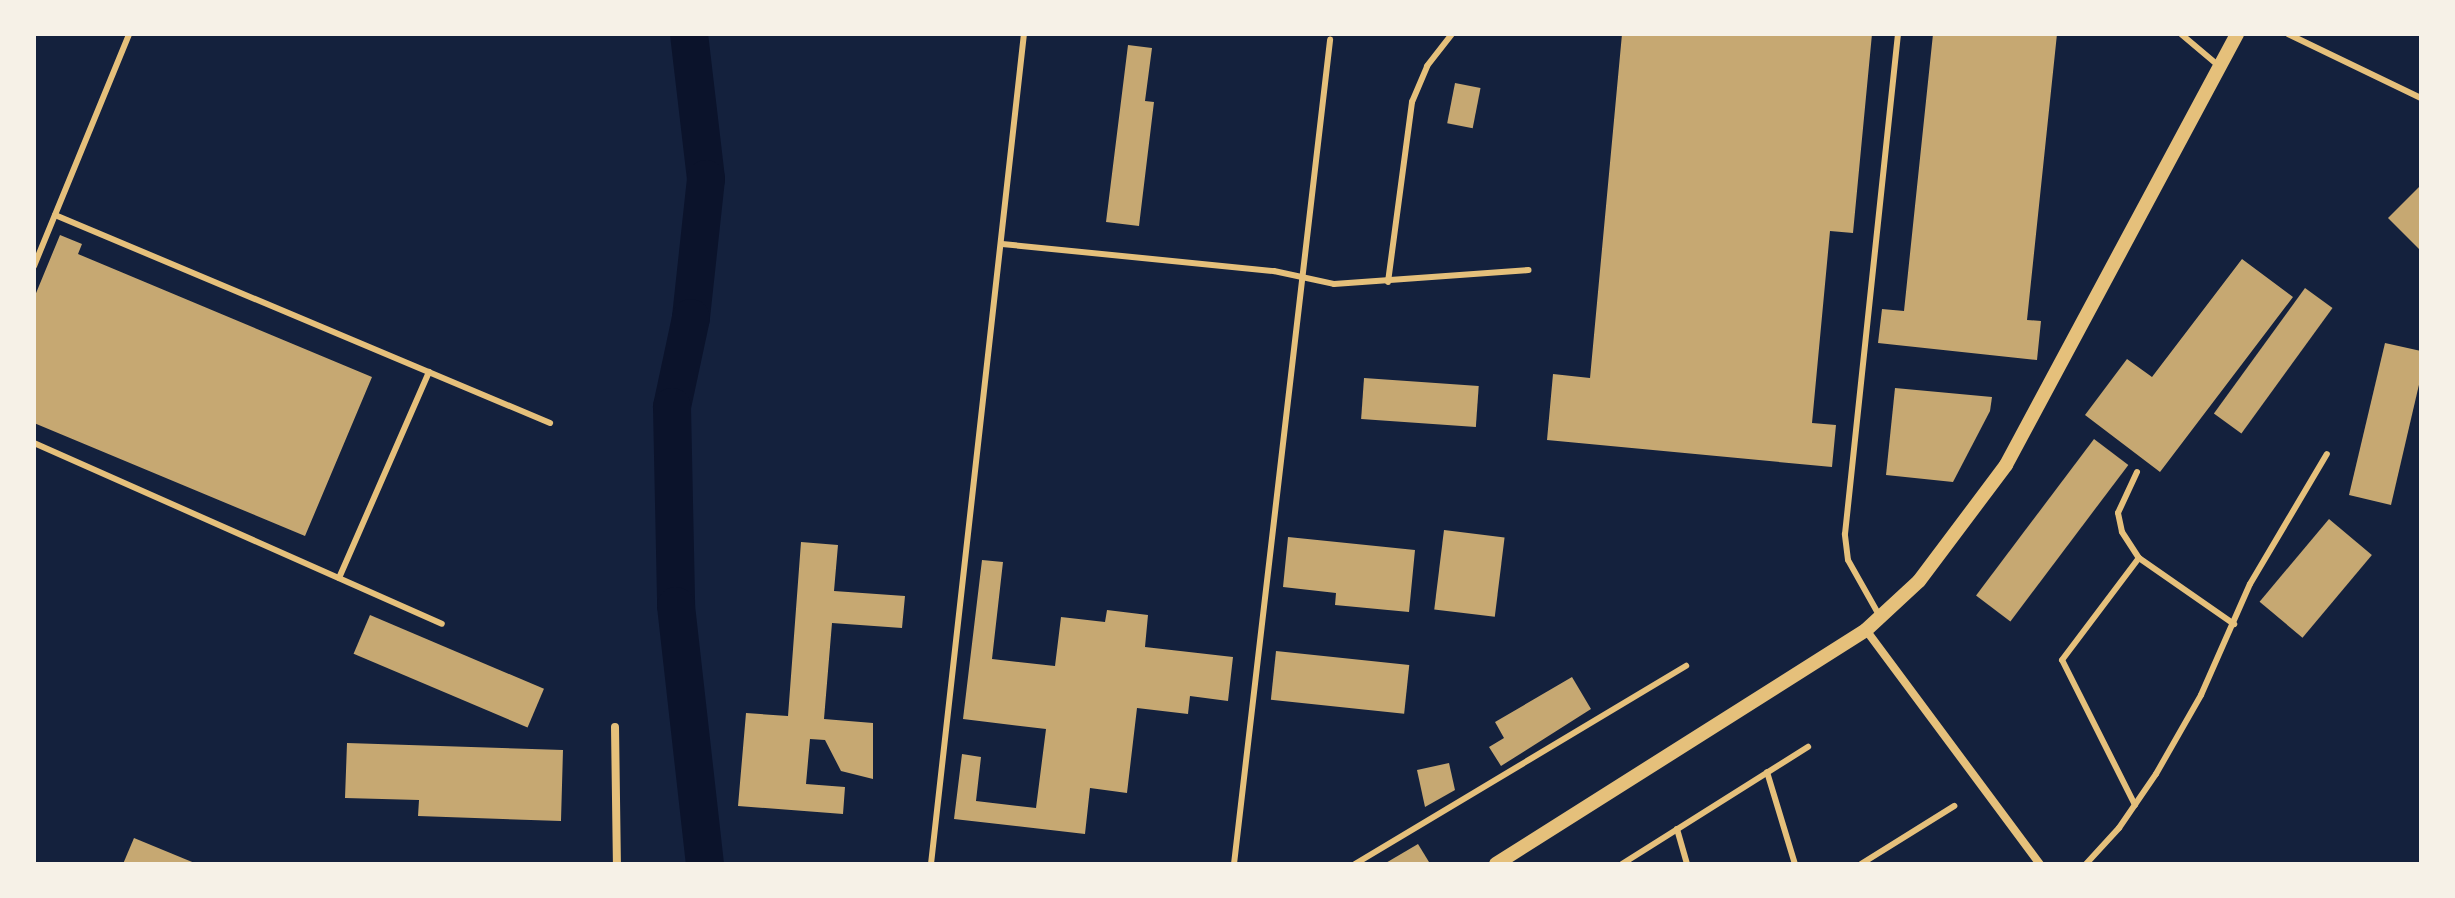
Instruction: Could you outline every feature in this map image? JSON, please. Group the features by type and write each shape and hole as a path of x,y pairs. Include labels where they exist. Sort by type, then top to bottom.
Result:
{"street":[{"path":"1496,864 1866,630 1919,581 2006,465 2237,34"},
{"path":"1866,630 2040,864"},
{"path":"615,727 617,864"}],"lane":[{"path":"34,266 129,34"},
{"path":"931,864 1024,34"},
{"path":"1388,282 1412,102 1427,66 1452,34"},
{"path":"1880,616 1848,560 1845,534 1898,34"},
{"path":"2181,34 2219,66"},
{"path":"2288,34 2421,98"},
{"path":"1234,864 1264,641 1301,279 1330,40"},
{"path":"55,215 550,423"},
{"path":"1002,244 1274,271 1301,279 1388,282 1528,270"},
{"path":"339,578 429,372"},
{"path":"34,443 442,624"},
{"path":"2086,864 2135,805 2201,695 2250,584 2327,454"},
{"path":"2137,472 2118,513 2122,532 2139,558 2234,624"},
{"path":"2135,805 2062,660 2139,558"},
{"path":"1355,864 1686,666"},
{"path":"1622,864 1808,747"},
{"path":"1767,772 1795,864"},
{"path":"1861,864 1954,806"},
{"path":"1677,829 1687,864"}],"building":[{"path":"1622,34 1872,34 1853,233 1830,231 1812,423 1836,425 1832,467 1547,440 1553,374 1590,378"},
{"path":"1933,34 2057,34 2027,320 2041,321 2037,360 1878,343 1882,309 1904,311"},
{"path":"1128,45 1152,48 1145,101 1154,102 1139,226 1106,222"},
{"path":"1455,83 1481,88 1473,128 1447,123"},
{"path":"2421,185 2421,251 2388,218"},
{"path":"60,235 82,244 78,254 372,377 305,536 34,423 34,298"},
{"path":"2242,259 2293,297 2160,472 2085,415 2127,359 2152,377"},
{"path":"2305,288 2333,308 2241,433 2214,413"},
{"path":"2385,343 2421,351 2421,376 2391,505 2349,495"},
{"path":"1364,378 1479,386 1476,427 1361,419"},
{"path":"1895,388 1992,397 1990,411 1953,482 1886,475"},
{"path":"2094,439 2128,465 2010,621 1976,596"},
{"path":"2329,519 2372,555 2302,638 2260,602"},
{"path":"1444,530 1505,537 1495,617 1434,609"},
{"path":"1288,537 1415,550 1409,612 1335,605 1336,593 1283,587"},
{"path":"801,542 838,545 834,591 905,596 902,628 832,623 824,719 873,723 873,779 841,771 825,740 810,739 806,784 845,787 843,814 738,806 746,713 788,716"},
{"path":"982,560 1003,562 992,659 1055,666 1061,617 1105,622 1107,610 1148,615 1145,647 1233,657 1228,701 1190,696 1188,714 1137,708 1127,793 1090,788 1085,834 954,819 962,754 981,757 976,801 1036,808 1046,729 963,719"},
{"path":"370,615 544,689 528,728 354,654"},
{"path":"1276,651 1409,665 1404,714 1271,700"},
{"path":"1572,677 1591,709 1501,766 1489,747 1504,738 1495,722"},
{"path":"347,743 563,750 561,821 418,816 419,800 345,798"},
{"path":"1449,763 1455,790 1425,807 1417,770"},
{"path":"134,838 197,864 123,864"},
{"path":"1418,844 1429,862 1384,864"}],"waterway":[{"path":"689,34 706,179 691,318 672,407 676,606 705,864"}]}
